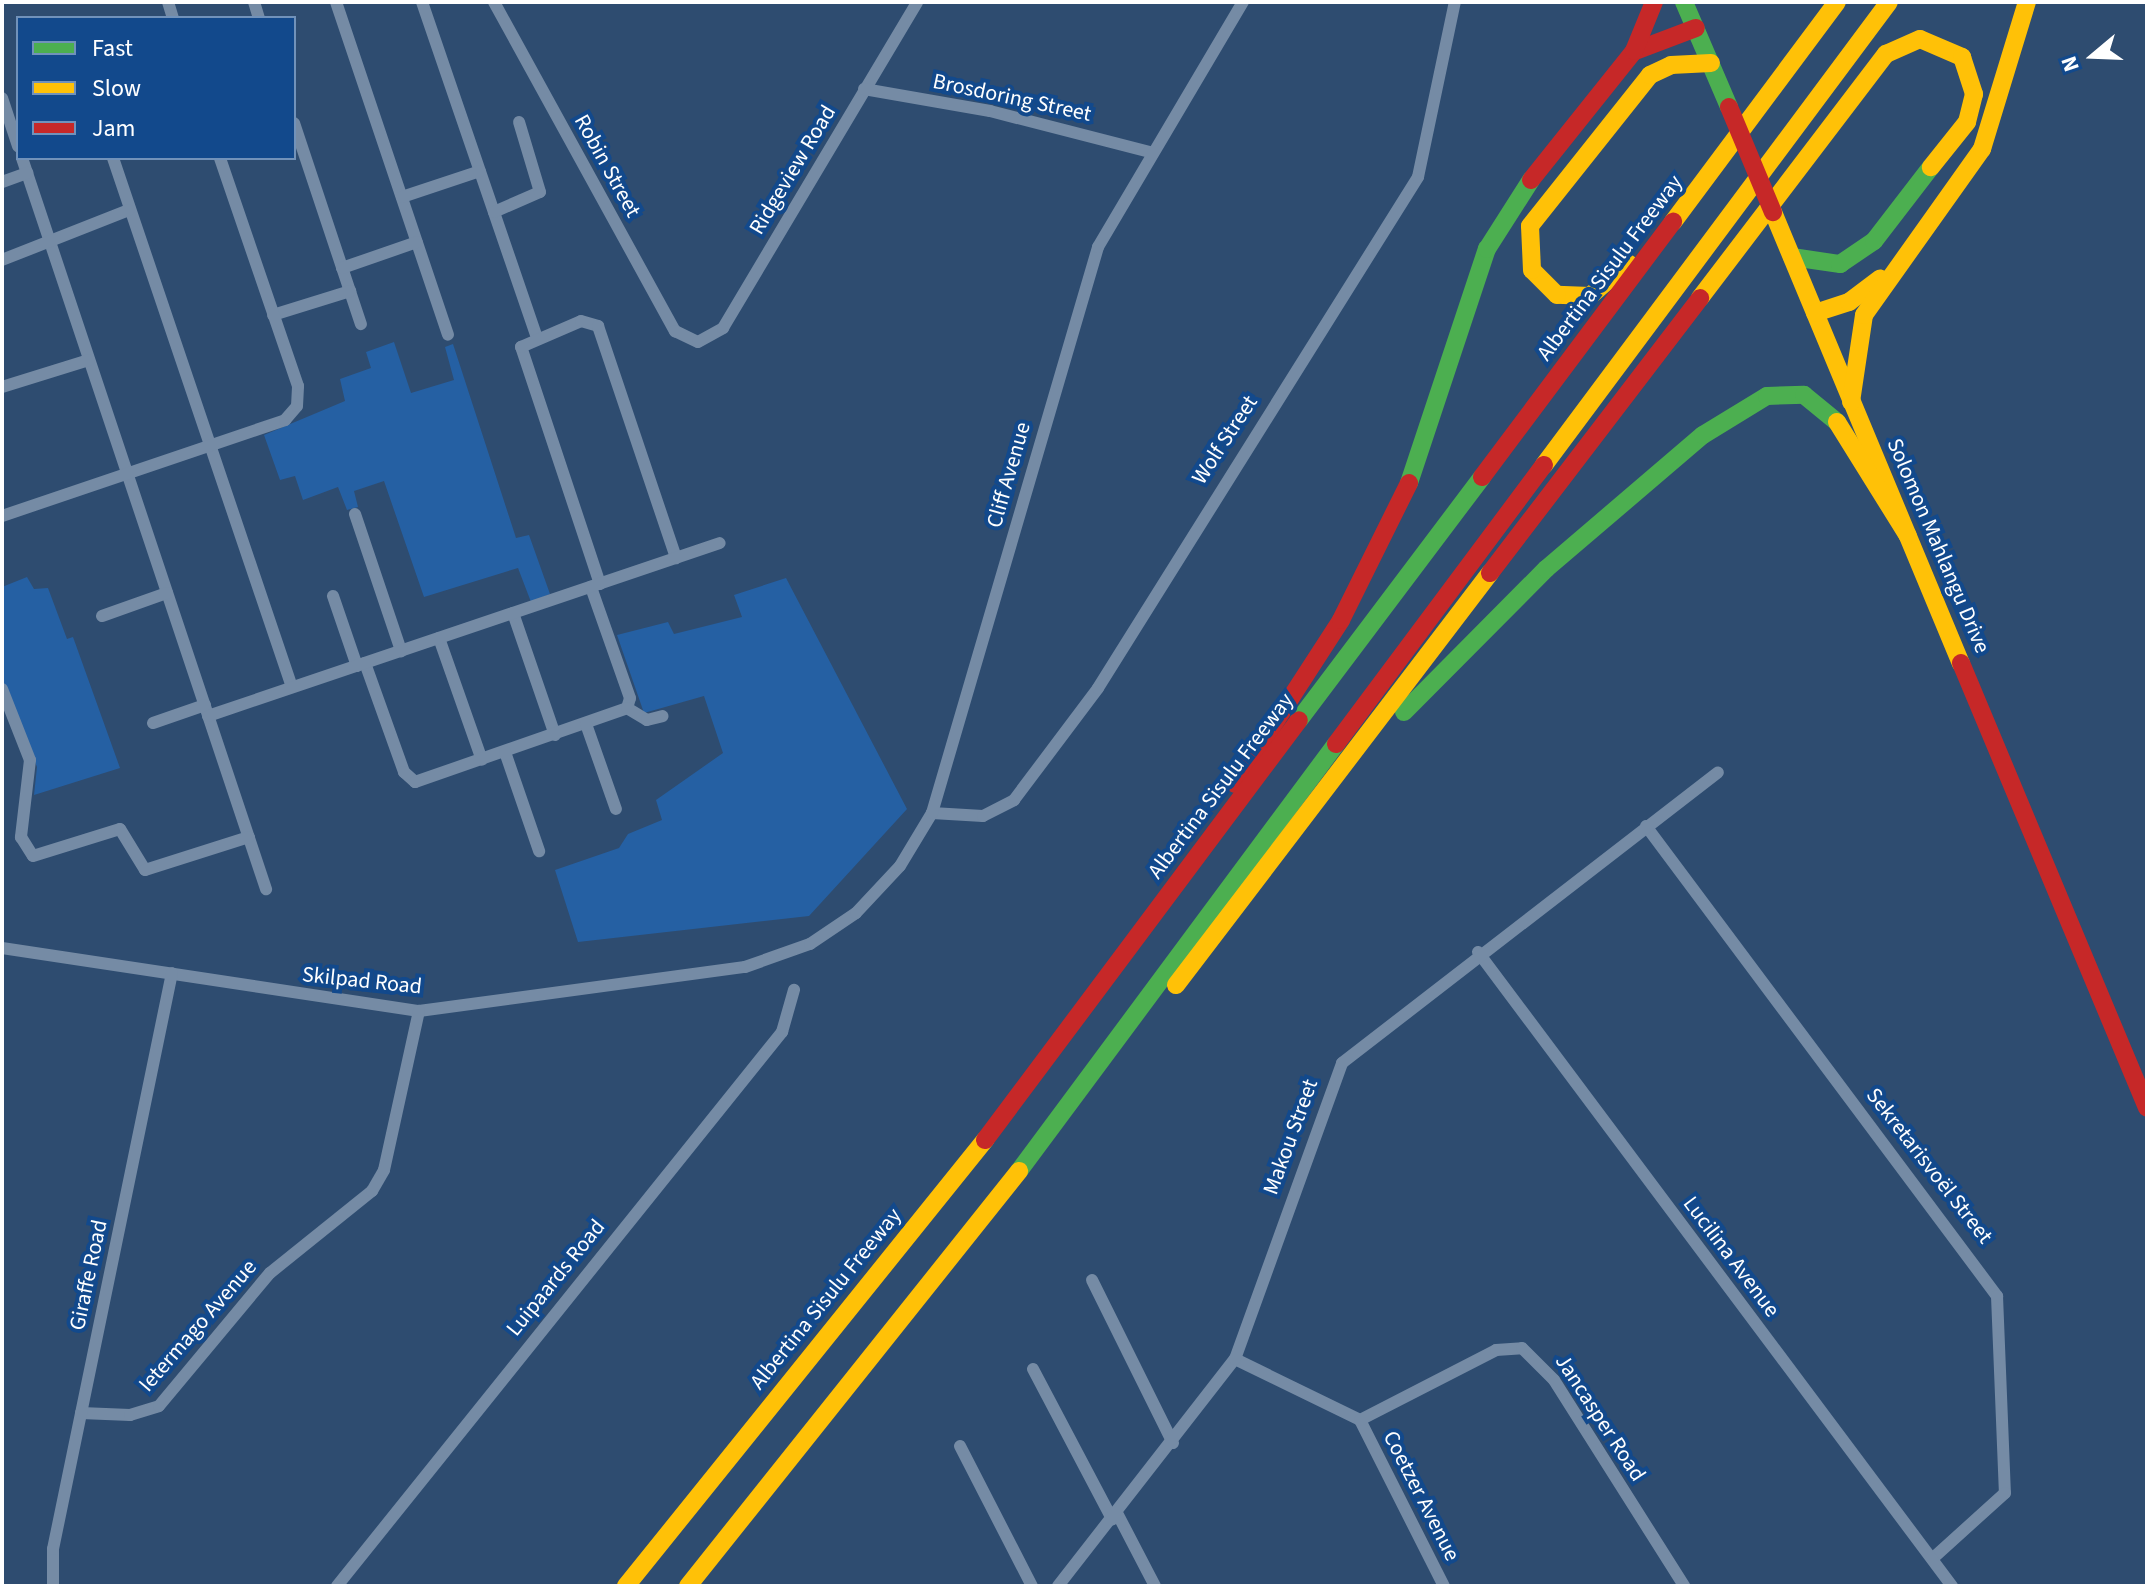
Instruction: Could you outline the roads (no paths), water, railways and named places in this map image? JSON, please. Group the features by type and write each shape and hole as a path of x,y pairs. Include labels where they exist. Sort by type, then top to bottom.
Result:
{"main road":[{"path":"1169,895 1341,620 1400,511 1487,249 1535,175 1634,51 1654,2"},
{"name":"Solomon Mahlangu Drive","path":"1684,2 2147,1108"},
{"path":"1713,68 1671,65 1650,75 1536,214 1528,255 1545,288 1580,298 1610,283 1826,2"},
{"name":"Albertina Sisulu Freeway","path":"626,1586 977,1151 1837,2"},
{"path":"688,1586 978,1225 1889,2"},
{"path":"1851,402 1864,315 1982,149 2027,2"},
{"path":"1634,51 1696,28"},
{"path":"978,1225 1027,1177 1886,54 1920,39 1962,57 1974,94 1967,122 1874,241 1840,264 1792,257"},
{"path":"1815,313 1859,296 1922,234"},
{"path":"1228,917 1459,653 1622,504 1744,406 1779,393 1814,399 1848,436 1908,536"}],"street":[{"path":"336,2 448,335"},
{"path":"422,2 537,337"},
{"name":"Ridgeview Road","path":"692,342 723,328 917,2"},
{"name":"Cliff Avenue","path":"810,944 877,893 932,813 1088,272 1150,152 1243,2"},
{"name":"Wolf Street","path":"932,813 983,816 1014,800 1098,688 1418,177 1455,2"},
{"name":"Robin Street","path":"496,3 664,313 692,342"},
{"name":"Brosdoring Street","path":"864,89 990,111 1150,152"},
{"path":"3,100 16,140"},
{"path":"494,212 540,192 519,122"},
{"path":"296,129 361,324"},
{"path":"23,160 266,889"},
{"path":"114,160 292,687"},
{"path":"2,516 285,420 297,406 273,315 221,160"},
{"path":"402,197 480,171"},
{"path":"2,182 27,173"},
{"path":"2,260 129,210"},
{"path":"342,268 417,242"},
{"path":"273,315 350,291"},
{"path":"627,708 630,698 521,347 537,337 581,321 598,326 676,558"},
{"path":"2,387 89,360"},
{"path":"355,514 401,651"},
{"path":"153,723 292,687 720,543"},
{"path":"102,616 167,593"},
{"path":"333,596 407,778 415,782 627,708"},
{"path":"513,613 555,735"},
{"path":"439,638 482,760"},
{"path":"2,689 30,760 21,837 33,856 120,829 145,870 249,837"},
{"path":"627,708 647,720 663,716"},
{"path":"586,724 616,809"},
{"path":"505,752 539,851"},
{"name":"Makou Street","path":"1058,1586 1173,1443 1235,1359 1335,1073 1365,1039 1718,772"},
{"name":"Sekretarisvoël Street","path":"1646,826 1997,1296 2005,1493 1932,1559"},
{"name":"Skilpad Road","path":"2,948 419,1011 745,967 810,944"},
{"name":"Lucilina Avenue","path":"1478,952 1952,1586"},
{"name":"Giraffe Road","path":"53,1586 53,1549 172,973"},
{"name":"Luipaards Road","path":"337,1586 782,1032 794,990"},
{"name":"Ietermago Avenue","path":"81,1413 130,1415 159,1406 270,1273 372,1191 384,1170 419,1011"},
{"path":"1092,1280 1173,1443"},
{"name":"Jancasper Road","path":"1360,1420 1496,1350 1522,1348 1554,1380 1684,1586"},
{"name":"Coetzer Avenue","path":"1235,1359 1360,1420 1444,1586"},
{"path":"1033,1369 1155,1586"},
{"path":"960,1446 1032,1586"}]}
